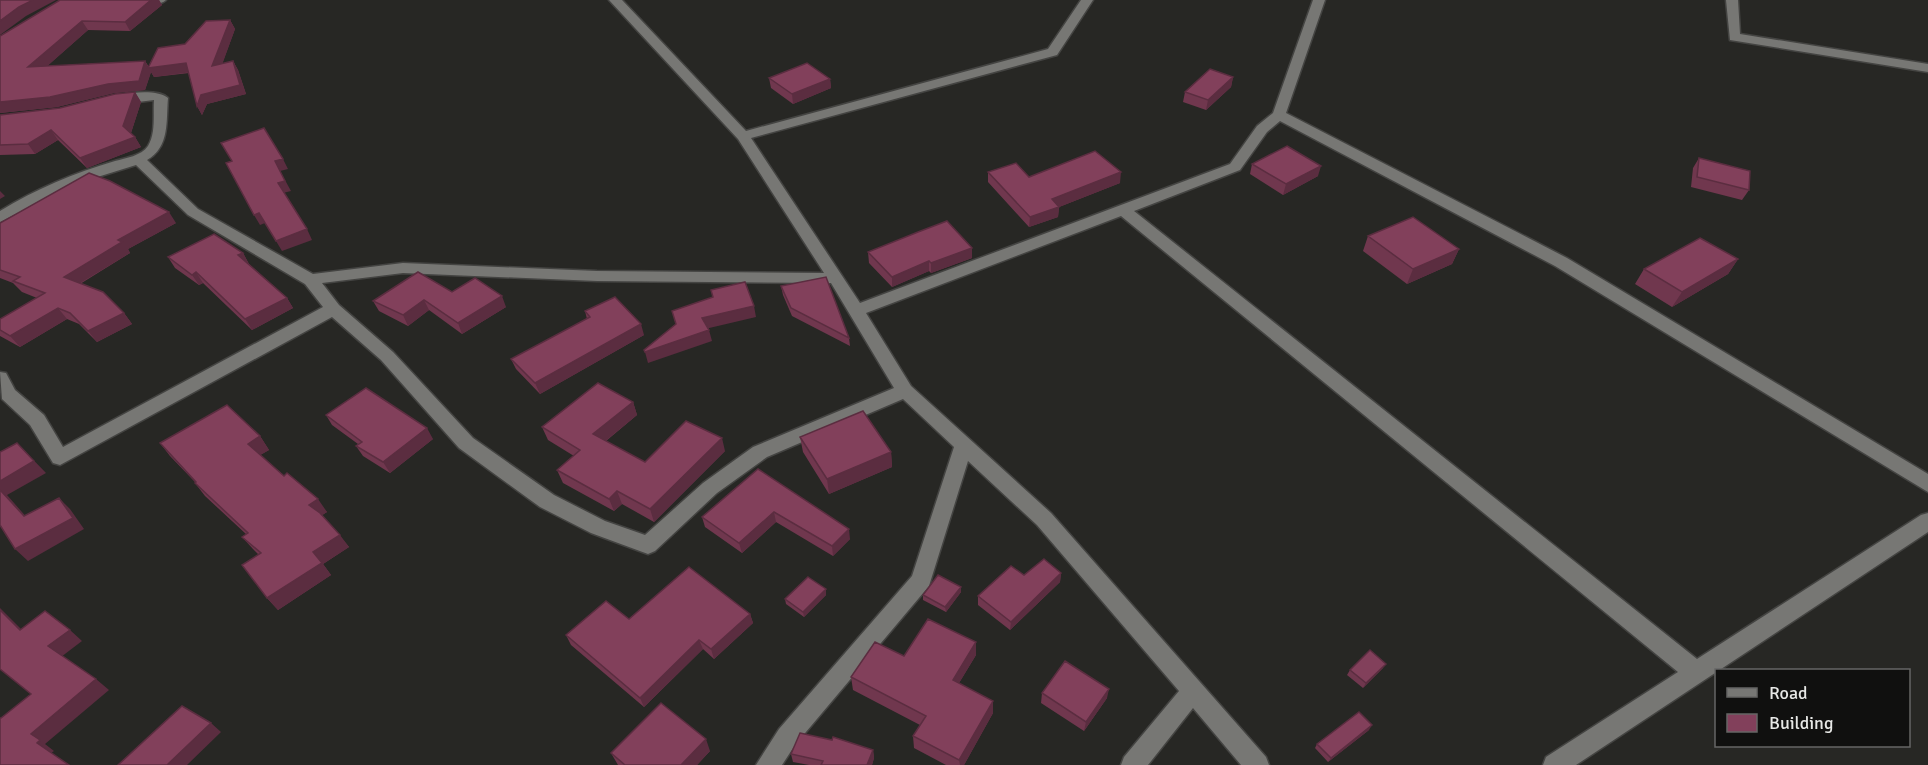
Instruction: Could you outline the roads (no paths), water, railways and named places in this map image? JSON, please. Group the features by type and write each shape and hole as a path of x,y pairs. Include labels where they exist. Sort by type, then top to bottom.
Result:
{"street":[{"path":"150,0 159,0"},
{"path":"615,0 743,136 836,278 905,391 1044,519 1257,765"},
{"path":"743,136 1053,52 1087,0"},
{"path":"856,311 1235,167 1262,129 1280,115 1319,0"},
{"path":"1732,0 1734,37 1928,68"},
{"path":"0,217 38,194 77,178 138,159 153,149 157,137 161,98 151,95 100,105"},
{"path":"1280,115 1561,262 1928,484"},
{"path":"138,159 193,212 311,280 333,309 387,356 466,444 547,501 598,527 648,545 710,488 760,452 905,391"},
{"path":"1122,209 1696,672"},
{"path":"311,280 403,268 597,276 836,278"},
{"path":"0,378 8,394 37,420 60,458 333,309"},
{"path":"768,765 787,737 921,580 963,444"},
{"path":"1555,765 1928,521"},
{"path":"1133,765 1193,691"}]}
